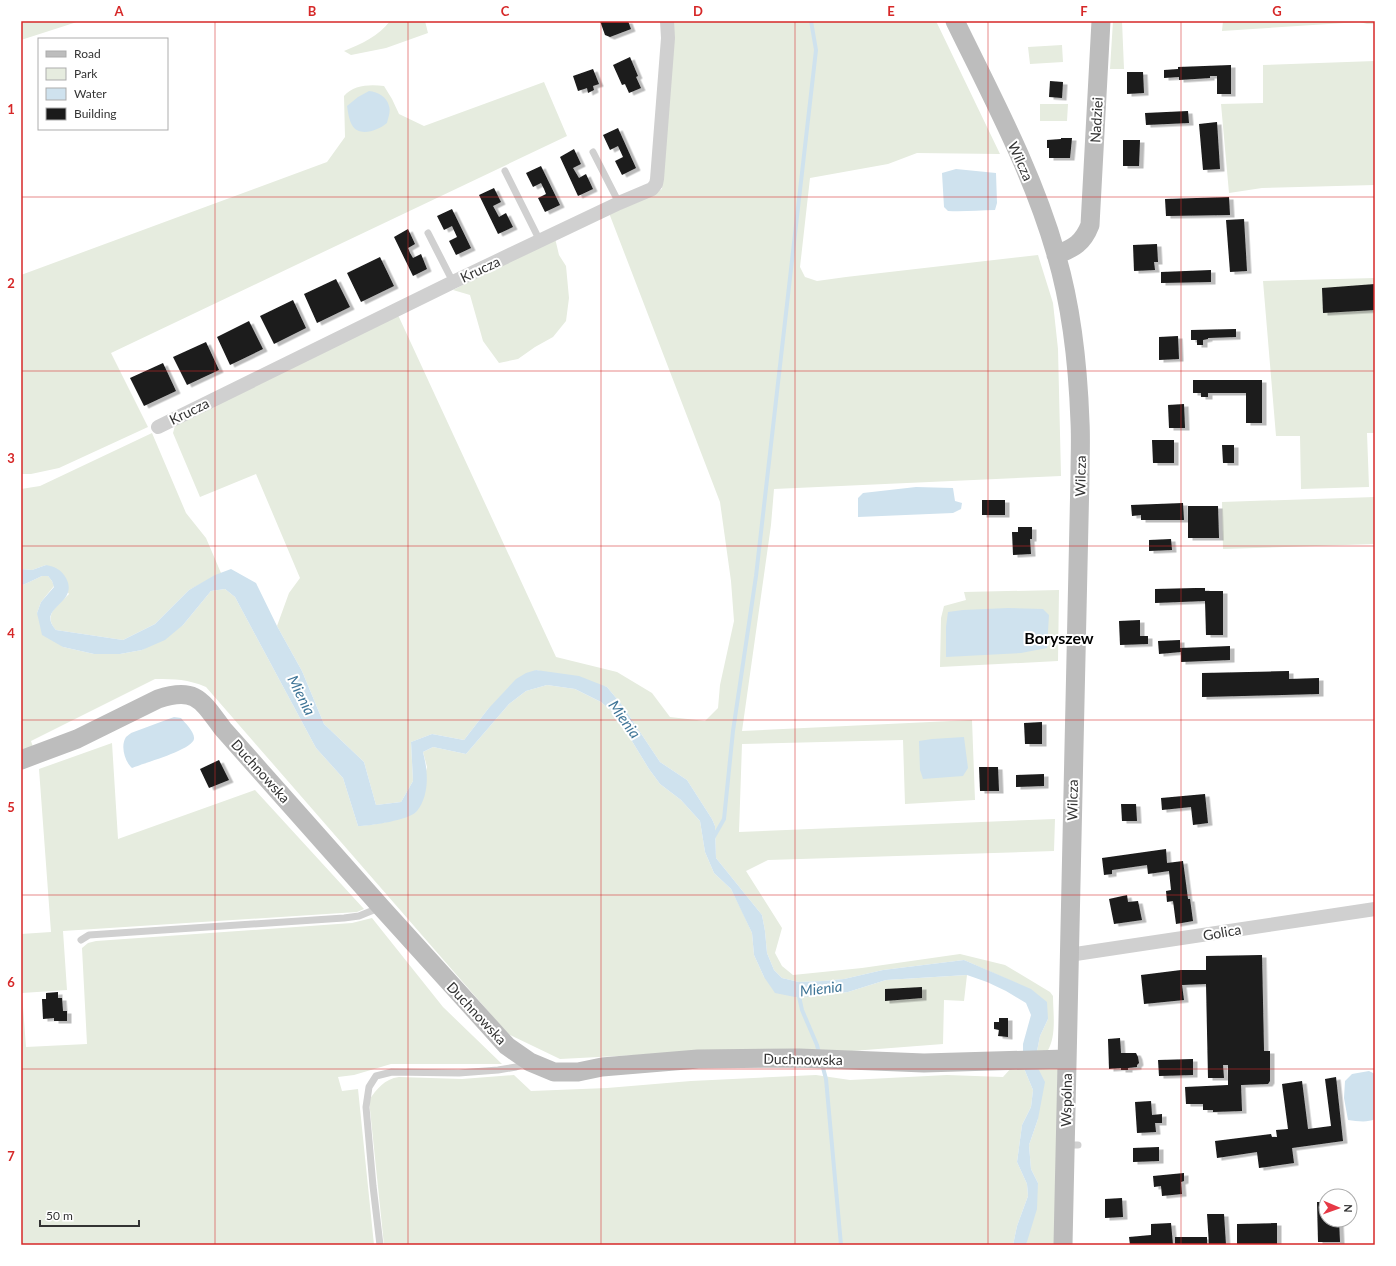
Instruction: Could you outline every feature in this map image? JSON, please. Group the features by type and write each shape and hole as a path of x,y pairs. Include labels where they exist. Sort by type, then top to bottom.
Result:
{"street":[{"name":"Krucza","path":"158,427 453,282 652,189 656,184 668,38 667,21"},
{"name":"Wilcza","path":"955,21 1028,172 1056,254 1070,318 1077,371 1080,423 1080,483 1069,955"},
{"name":"Nadziei","path":"1056,254 1069,250 1082,240 1090,225 1101,21"},
{"name":"Duchnowska","path":"21,760 76,739 158,699 181,693 196,698 205,705 223,729 380,908 507,1046 530,1062 554,1072 578,1072 602,1068 698,1059 820,1059 924,1063 1066,1059"},
{"name":"Golica","path":"1069,955 1375,908"},
{"name":"Wspólna","path":"1063,1245 1071,1145 1066,1059 1069,955"}],"lane":[{"path":"593,152 619,204"},
{"path":"506,171 540,241"},
{"path":"428,233 453,282"},
{"path":"80,940 89,935 344,918 359,916 380,908"},
{"path":"380,1245 366,1107 369,1087 376,1076 392,1072 459,1072 498,1070 516,1067 530,1062"}],"green space":[{"path":"21,21 80,21 21,40"},
{"path":"390,21 425,21 428,33 386,48 351,55 344,51 375,35"},
{"path":"671,21 936,21 1000,154 917,153 888,164 810,178 800,267 805,277 817,281 1038,255 1053,303 1058,349 1061,476 774,489 771,525 742,731 972,720 975,800 905,804 903,740 742,744 739,832 1055,819 1054,851 768,860 746,871 782,928 775,953 782,966 793,975 862,968 960,954 1005,965 1050,992 1053,996 1053,1032 1047,1052 1037,1051 1040,1036 1048,1019 1016,983 964,960 883,970 844,979 799,982 782,978 774,970 767,953 762,915 716,858 715,826 712,819 687,780 660,762 622,705 607,687 536,670 488,709 464,740 432,734 411,742 413,781 401,802 376,805 364,762 324,724 302,671 277,626 289,593 300,578 256,474 200,497 173,433 176,422 398,315 556,657 617,672 652,693 670,717 705,721 718,708 720,685 734,621 731,581 720,502 609,213 662,189"},
{"path":"1113,21 1122,21 1124,69 1110,69"},
{"path":"1223,21 1375,21 1375,24 1360,22 1222,31"},
{"path":"1062,45 1063,62 1030,64 1028,47"},
{"path":"1375,61 1375,185 1262,188 1229,193 1221,104 1263,103 1263,65"},
{"path":"544,82 567,136 111,353 148,427 59,468 31,474 21,474 21,275 327,162 345,137 344,96 357,87 368,85 384,86 399,114 424,126"},
{"path":"1040,104 1068,104 1067,121 1040,121"},
{"path":"555,238 559,255 566,266 569,298 566,321 553,337 518,359 499,363 483,341 470,295 453,290"},
{"path":"1375,278 1375,433 1367,433 1369,487 1301,489 1300,436 1276,436 1263,281"},
{"path":"152,433 186,513 206,538 221,573 189,590 155,624 123,640 56,630 52,625 51,615 56,606 69,594 46,565 32,570 21,569 21,489 40,486"},
{"path":"1375,497 1375,544 1223,549 1222,502"},
{"path":"42,576 48,576 54,586 41,602 37,613 63,647 94,654 120,654 142,650 183,625 211,591 225,589 235,597 316,748 343,778 358,826 388,822 416,812 427,767 423,752 433,747 466,754 509,704 526,691 547,685 575,689 601,702 616,715 649,769 660,784 681,800 700,821 705,852 714,873 731,889 741,909 752,933 754,955 764,977 817,996 848,992 886,980 967,975 964,1001 944,1000 943,1044 852,1051 715,1051 560,1059 508,1034 206,687 193,682 181,680 155,679 31,741 33,747 21,751 21,584 23,585"},
{"path":"1059,590 1058,661 940,667 941,618 944,606 966,600 964,592"},
{"path":"112,743 118,839 255,790 364,909 357,912 63,931 67,990 22,993 26,1047 87,1044 82,948 88,943 96,941 352,923 372,918 443,1007 502,1064 391,1064 354,1075 338,1077 342,1091 358,1089 374,1245 21,1245 21,934 51,932 39,769"},
{"path":"1023,1066 1033,1090 1031,1107 1022,1125 1017,1162 1027,1184 1028,1196 1017,1226 1013,1245 384,1245 369,1100 381,1085 394,1078 462,1079 514,1075 531,1091 607,1088 691,1081 816,1075 850,1080 947,1075 1003,1077 1012,1067"},
{"path":"1038,1068 1058,1068 1055,1245 1026,1245 1038,1183 1031,1169 1029,1145 1038,1119"}],"water":[{"path":"369,91 376,92 386,100 390,108 390,112 387,123 369,132 364,132 355,129 352,125 347,106 358,97"},
{"path":"956,169 996,173 997,203 995,210 948,211 944,207 942,173"},
{"path":"916,487 953,488 955,501 962,503 961,509 953,513 858,517 858,498 863,493"},
{"name":"Mienia","path":"46,565 60,570 66,578 69,587 67,594 51,616 51,622 56,630 123,640 155,624 189,590 215,575 231,569 256,583 277,626 302,671 324,724 364,762 376,805 401,802 413,781 411,742 432,734 464,740 488,709 516,679 526,673 536,670 579,676 607,687 622,705 660,762 687,780 712,819 715,826 716,858 762,915 767,953 774,970 782,978 799,982 844,979 883,970 964,960 1031,989 1047,1002 1048,1019 1040,1036 1037,1051 1023,1051 1023,1044 1031,1015 1026,1003 1006,991 967,975 886,980 848,992 817,996 795,997 775,993 764,977 754,955 752,933 731,889 714,873 705,852 700,821 681,800 660,784 649,769 616,715 601,702 575,689 547,685 526,691 509,704 466,754 433,747 423,752 427,782 424,797 417,811 398,820 380,824 358,826 343,778 316,748 235,597 225,589 211,591 183,625 165,640 142,650 120,654 94,654 63,647 42,635 37,613 41,602 54,587 48,576 42,576 23,585 21,584 21,569 32,570"},
{"path":"1008,608 1043,609 1049,615 1047,648 1021,653 946,657 946,627 948,612"},
{"path":"174,717 181,718 191,731 194,739 191,743 177,752 132,768 127,762 123,749 126,737 131,733"},
{"path":"964,737 968,768 963,776 923,779 920,770 919,741"},
{"path":"1023,1066 1038,1068 1045,1082 1038,1119 1029,1145 1031,1169 1038,1183 1037,1209 1026,1245 1013,1245 1017,1226 1028,1196 1027,1184 1017,1162 1022,1125 1031,1107 1033,1090"},
{"path":"1369,1071 1375,1074 1375,1119 1365,1121 1348,1120 1344,1098 1345,1081 1352,1074"}],"building":[{"path":"600,21 628,21 631,29 610,37 605,35"},
{"path":"630,57 641,88 629,93 625,84 622,85 613,65"},
{"path":"1231,65 1231,94 1217,94 1217,76 1210,76 1210,78 1179,80 1179,77 1164,78 1164,70 1178,69 1178,67"},
{"path":"593,69 599,84 593,86 594,90 588,93 587,88 578,91 573,76"},
{"path":"1127,72 1143,72 1144,93 1127,94"},
{"path":"1050,81 1063,82 1062,98 1049,97"},
{"path":"1188,111 1189,123 1146,125 1145,113"},
{"path":"1217,122 1220,169 1203,170 1199,124"},
{"path":"618,128 636,168 622,175 615,161 623,157 618,146 610,150 603,135"},
{"path":"1072,138 1070,158 1049,158 1047,140"},
{"path":"1123,140 1140,140 1139,166 1123,166"},
{"path":"574,149 581,164 573,168 579,178 586,174 593,189 578,196 560,157"},
{"path":"541,166 560,205 545,212 538,198 546,194 544,189 541,183 533,187 526,173"},
{"path":"494,188 501,202 493,206 499,217 506,213 513,227 498,234 479,195"},
{"path":"1229,197 1230,215 1166,216 1165,199"},
{"path":"452,209 471,248 456,255 449,241 457,237 452,226 444,230 437,216"},
{"path":"1244,219 1247,271 1230,272 1226,220"},
{"path":"408,229 415,244 408,248 410,253 413,258 421,254 427,269 413,276 394,237"},
{"path":"1157,244 1158,262 1154,262 1155,270 1134,271 1133,245"},
{"path":"380,257 394,286 361,302 347,273"},
{"path":"1211,270 1211,282 1161,283 1161,272"},
{"path":"336,279 350,307 317,323 304,294"},
{"path":"1375,284 1375,310 1323,313 1322,288"},
{"path":"293,300 306,328 274,344 260,316"},
{"path":"249,321 263,349 230,365 217,337"},
{"path":"1236,329 1236,337 1208,338 1203,340 1203,345 1197,345 1197,340 1191,340 1191,330"},
{"path":"1178,336 1179,359 1159,360 1159,337"},
{"path":"206,342 219,370 187,385 173,357"},
{"path":"163,363 176,391 144,406 130,378"},
{"path":"1193,380 1262,380 1262,423 1246,423 1246,393 1208,393 1208,397 1201,397 1201,393 1193,393"},
{"path":"1184,404 1185,428 1169,428 1168,405"},
{"path":"1152,440 1174,440 1174,463 1153,463"},
{"path":"1222,445 1234,445 1234,463 1223,463"},
{"path":"982,500 1005,500 1005,515 982,515"},
{"path":"1183,503 1184,520 1141,520 1141,515 1132,516 1131,505"},
{"path":"1188,506 1218,506 1219,538 1188,538"},
{"path":"1018,527 1032,527 1032,539 1030,539 1031,554 1013,555 1012,532 1018,532"},
{"path":"1171,539 1172,550 1149,551 1149,540"},
{"path":"1205,588 1205,591 1223,591 1223,635 1206,635 1205,601 1155,603 1155,589"},
{"path":"1140,620 1140,636 1148,636 1148,644 1120,645 1119,621"},
{"path":"1180,640 1180,648 1230,646 1230,660 1181,662 1181,652 1159,654 1158,641"},
{"path":"1289,671 1289,679 1319,678 1319,694 1202,697 1202,673"},
{"path":"1042,722 1042,744 1025,744 1024,723"},
{"path":"219,760 229,780 209,788 200,769"},
{"path":"979,767 998,767 999,791 980,791"},
{"path":"1044,774 1044,786 1016,787 1016,775"},
{"path":"1205,794 1208,823 1193,825 1191,807 1162,810 1161,798"},
{"path":"1121,804 1136,804 1137,821 1122,821"},
{"path":"1166,849 1167,863 1183,861 1188,899 1190,899 1193,921 1176,924 1173,901 1167,902 1166,891 1171,890 1169,871 1148,874 1147,865 1112,870 1112,874 1104,875 1102,858"},
{"path":"1127,895 1128,902 1138,901 1142,920 1114,924 1109,899"},
{"path":"1262,955 1264,1051 1270,1051 1270,1081 1268,1084 1241,1085 1242,1111 1213,1112 1213,1110 1203,1110 1203,1104 1186,1104 1185,1087 1228,1085 1228,1065 1223,1065 1224,1078 1208,1078 1206,984 1182,985 1184,1000 1144,1004 1141,975 1181,970 1206,970 1206,956"},
{"path":"922,987 922,998 885,1001 885,989"},
{"path":"58,992 58,998 62,998 63,1011 67,1011 67,1021 54,1021 54,1018 43,1019 42,999 46,999 46,993"},
{"path":"999,1018 1008,1018 1008,1037 998,1036 999,1030 994,1029 994,1022 999,1022"},
{"path":"1120,1038 1121,1053 1136,1053 1139,1063 1137,1067 1128,1068 1128,1070 1121,1070 1121,1068 1109,1069 1108,1039"},
{"path":"1193,1059 1193,1075 1159,1076 1158,1060"},
{"path":"1336,1077 1343,1141 1292,1148 1294,1163 1259,1168 1257,1152 1217,1158 1215,1141 1271,1134 1272,1137 1277,1137 1276,1130 1288,1129 1282,1084 1302,1081 1308,1129 1331,1126 1325,1079"},
{"path":"1151,1101 1152,1115 1162,1114 1162,1123 1155,1123 1156,1132 1137,1133 1135,1102"},
{"path":"1159,1147 1159,1161 1133,1162 1133,1148"},
{"path":"1184,1173 1184,1181 1181,1182 1182,1194 1162,1196 1161,1186 1154,1187 1153,1176"},
{"path":"1122,1198 1123,1217 1105,1218 1105,1199"},
{"path":"1317,1202 1318,1228 1339,1228 1340,1242 1318,1242"},
{"path":"1207,1214 1224,1214 1226,1245 1209,1245"},
{"path":"1171,1223 1173,1245 1130,1245 1129,1237 1151,1235 1151,1224"},
{"path":"1277,1223 1277,1244 1237,1245 1237,1224"},
{"path":"1175,1237 1207,1237 1207,1245 1175,1245"}],"waterway":[{"path":"712,840 724,819 733,731 756,576 816,50 811,21"},
{"name":"Mienia","path":"798,992 802,1010 819,1053"},
{"path":"822,1064 826,1079 841,1245"}],"district":[{"name":"Boryszew","path":"1059,637"}]}
